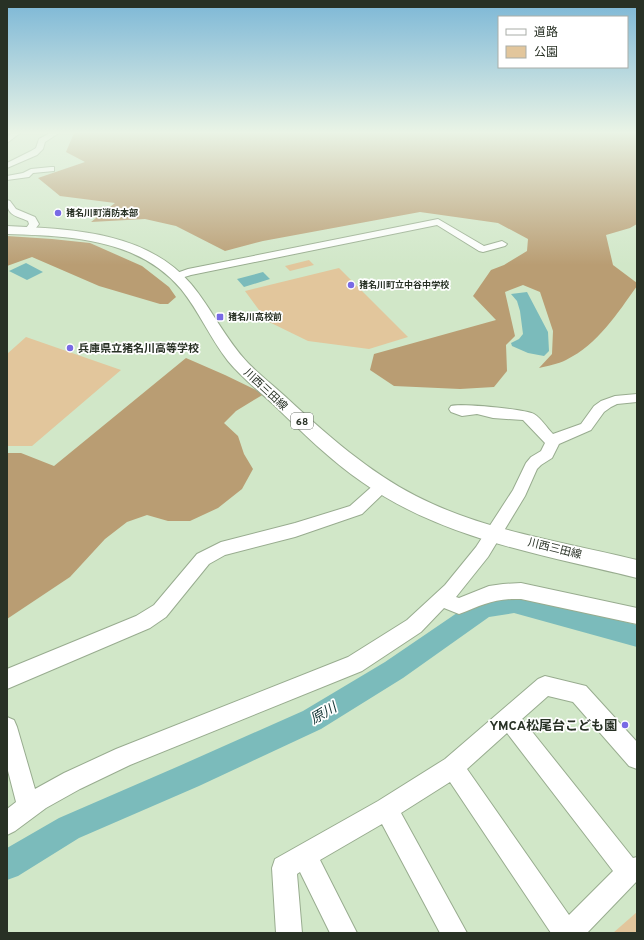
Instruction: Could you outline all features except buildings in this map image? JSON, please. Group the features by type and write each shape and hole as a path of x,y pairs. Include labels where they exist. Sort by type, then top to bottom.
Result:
{"main road":[{"name":"川西三田線","path":"7,226 91,237 129,248 156,259 183,274 210,301 246,356 356,454 394,480 433,500 496,528 637,569"},
{"name":"川西三田線","path":"7,230 30,229"},
{"name":"川西三田線","path":"183,274 237,361 344,459 382,486 434,514 637,556"}],"street":[{"path":"7,203 13,211 32,219 34,224 30,229"},
{"path":"183,274 438,222 483,249 502,244"},
{"path":"7,823 28,807 72,780 124,757 355,664 414,626 451,590 482,552 520,492 531,467 536,461 547,454 552,442 557,438 586,427 599,409 606,404 615,400 637,398"},
{"path":"456,409 462,411 477,409 493,413 525,416 530,418 552,442"},
{"path":"7,680 143,622 160,611 203,559 221,549 295,530 356,510 382,486"},
{"path":"442,599 459,606 485,594 504,590 521,591 637,616"},
{"path":"289,933 284,868 386,810 453,767 545,686 579,693 637,758"},
{"path":"509,719 633,870 569,933"},
{"path":"7,727 28,807"},
{"path":"453,767 566,933"},
{"path":"386,810 454,933"},
{"path":"305,856 344,933"}],"green space":[{"path":"309,260 314,265 290,271 285,266"},
{"path":"339,268 408,337 369,349 308,341 267,321 245,291"},
{"path":"26,337 121,370 32,446 7,446 7,354"},
{"path":"637,912 637,933 613,933"}],"shaded area":[{"path":"637,177 637,224 630,228 606,235 613,265 637,283 637,286 606,328 588,346 566,360 539,368 552,354 553,331 540,292 523,285 505,292 515,336 506,345 507,371 494,387 460,389 394,386 370,370 374,354 496,320 473,296 491,270 504,265 527,251 528,239 498,223 420,212 263,241 225,251 176,226 145,219 91,222 115,203 60,196 38,178"},
{"path":"7,236 90,243 142,266 169,287 176,297 168,304 160,304 99,286 32,257 7,266"},
{"path":"186,358 264,394 236,411 224,423 238,436 244,454 253,469 242,489 218,508 190,521 168,521 147,515 127,522 105,539 70,577 7,619 7,453 21,453 54,466"}],"water":[{"path":"26,263 43,272 27,280 9,271"},
{"path":"263,272 270,279 244,287 237,279"},
{"path":"527,292 548,332 549,351 544,356 528,353 512,346 511,343 519,339 523,334 517,301 511,294"}],"waterway":[{"name":"原川","path":"7,865 69,828 189,776 312,720 394,670 484,607 514,603 637,636"}],"place":[{"name":"猪名川町消防本部","path":"58,213"},
{"name":"猪名川町立中谷中学校","path":"351,285"},
{"name":"猪名川高校前","path":"220,317"},
{"name":"兵庫県立猪名川高等学校","path":"70,348"},
{"name":"YMCA松尾台こども園","path":"625,725"}]}
